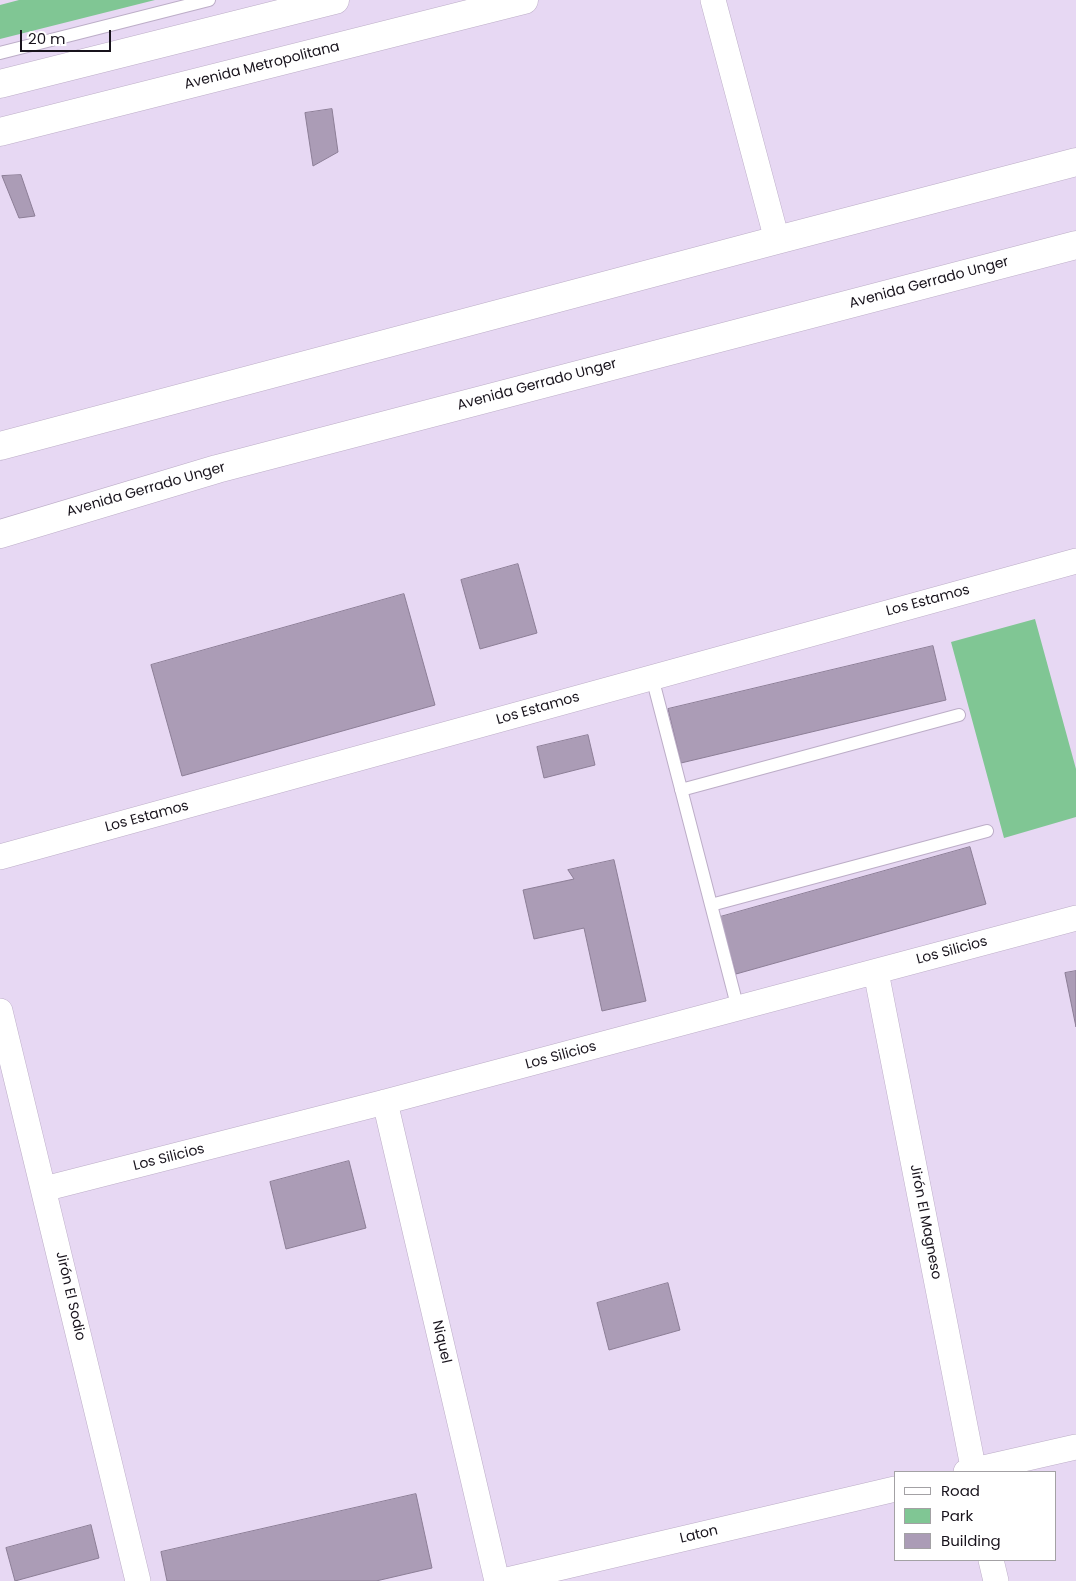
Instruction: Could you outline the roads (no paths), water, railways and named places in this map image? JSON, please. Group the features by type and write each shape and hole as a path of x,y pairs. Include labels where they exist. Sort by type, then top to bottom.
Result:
{"main road":[{"path":"0,84 335,0"},
{"name":"Avenida Metropolitana","path":"0,132 524,0"},
{"path":"0,446 1076,162"},
{"name":"Avenida Gerrado Unger","path":"0,534 227,466 1076,245"}],"street":[{"path":"713,0 777,240"},
{"name":"Los Estamos","path":"0,857 1076,561"},
{"name":"Los Silicios","path":"44,1190 385,1102 1076,918"},
{"name":"Jirón El Magneso","path":"876,972 971,1471"},
{"name":"Jirón El Sodio","path":"0,1011 138,1581"},
{"name":"Niquel","path":"385,1102 497,1581"},
{"path":"975,1471 1076,1447"},
{"name":"Laton","path":"503,1581 894,1489"},
{"path":"991,1561 996,1581"}],"lane":[{"path":"0,53 209,0"},
{"path":"652,677 738,1008"},
{"path":"681,790 959,715"},
{"path":"711,905 987,831"}]}
